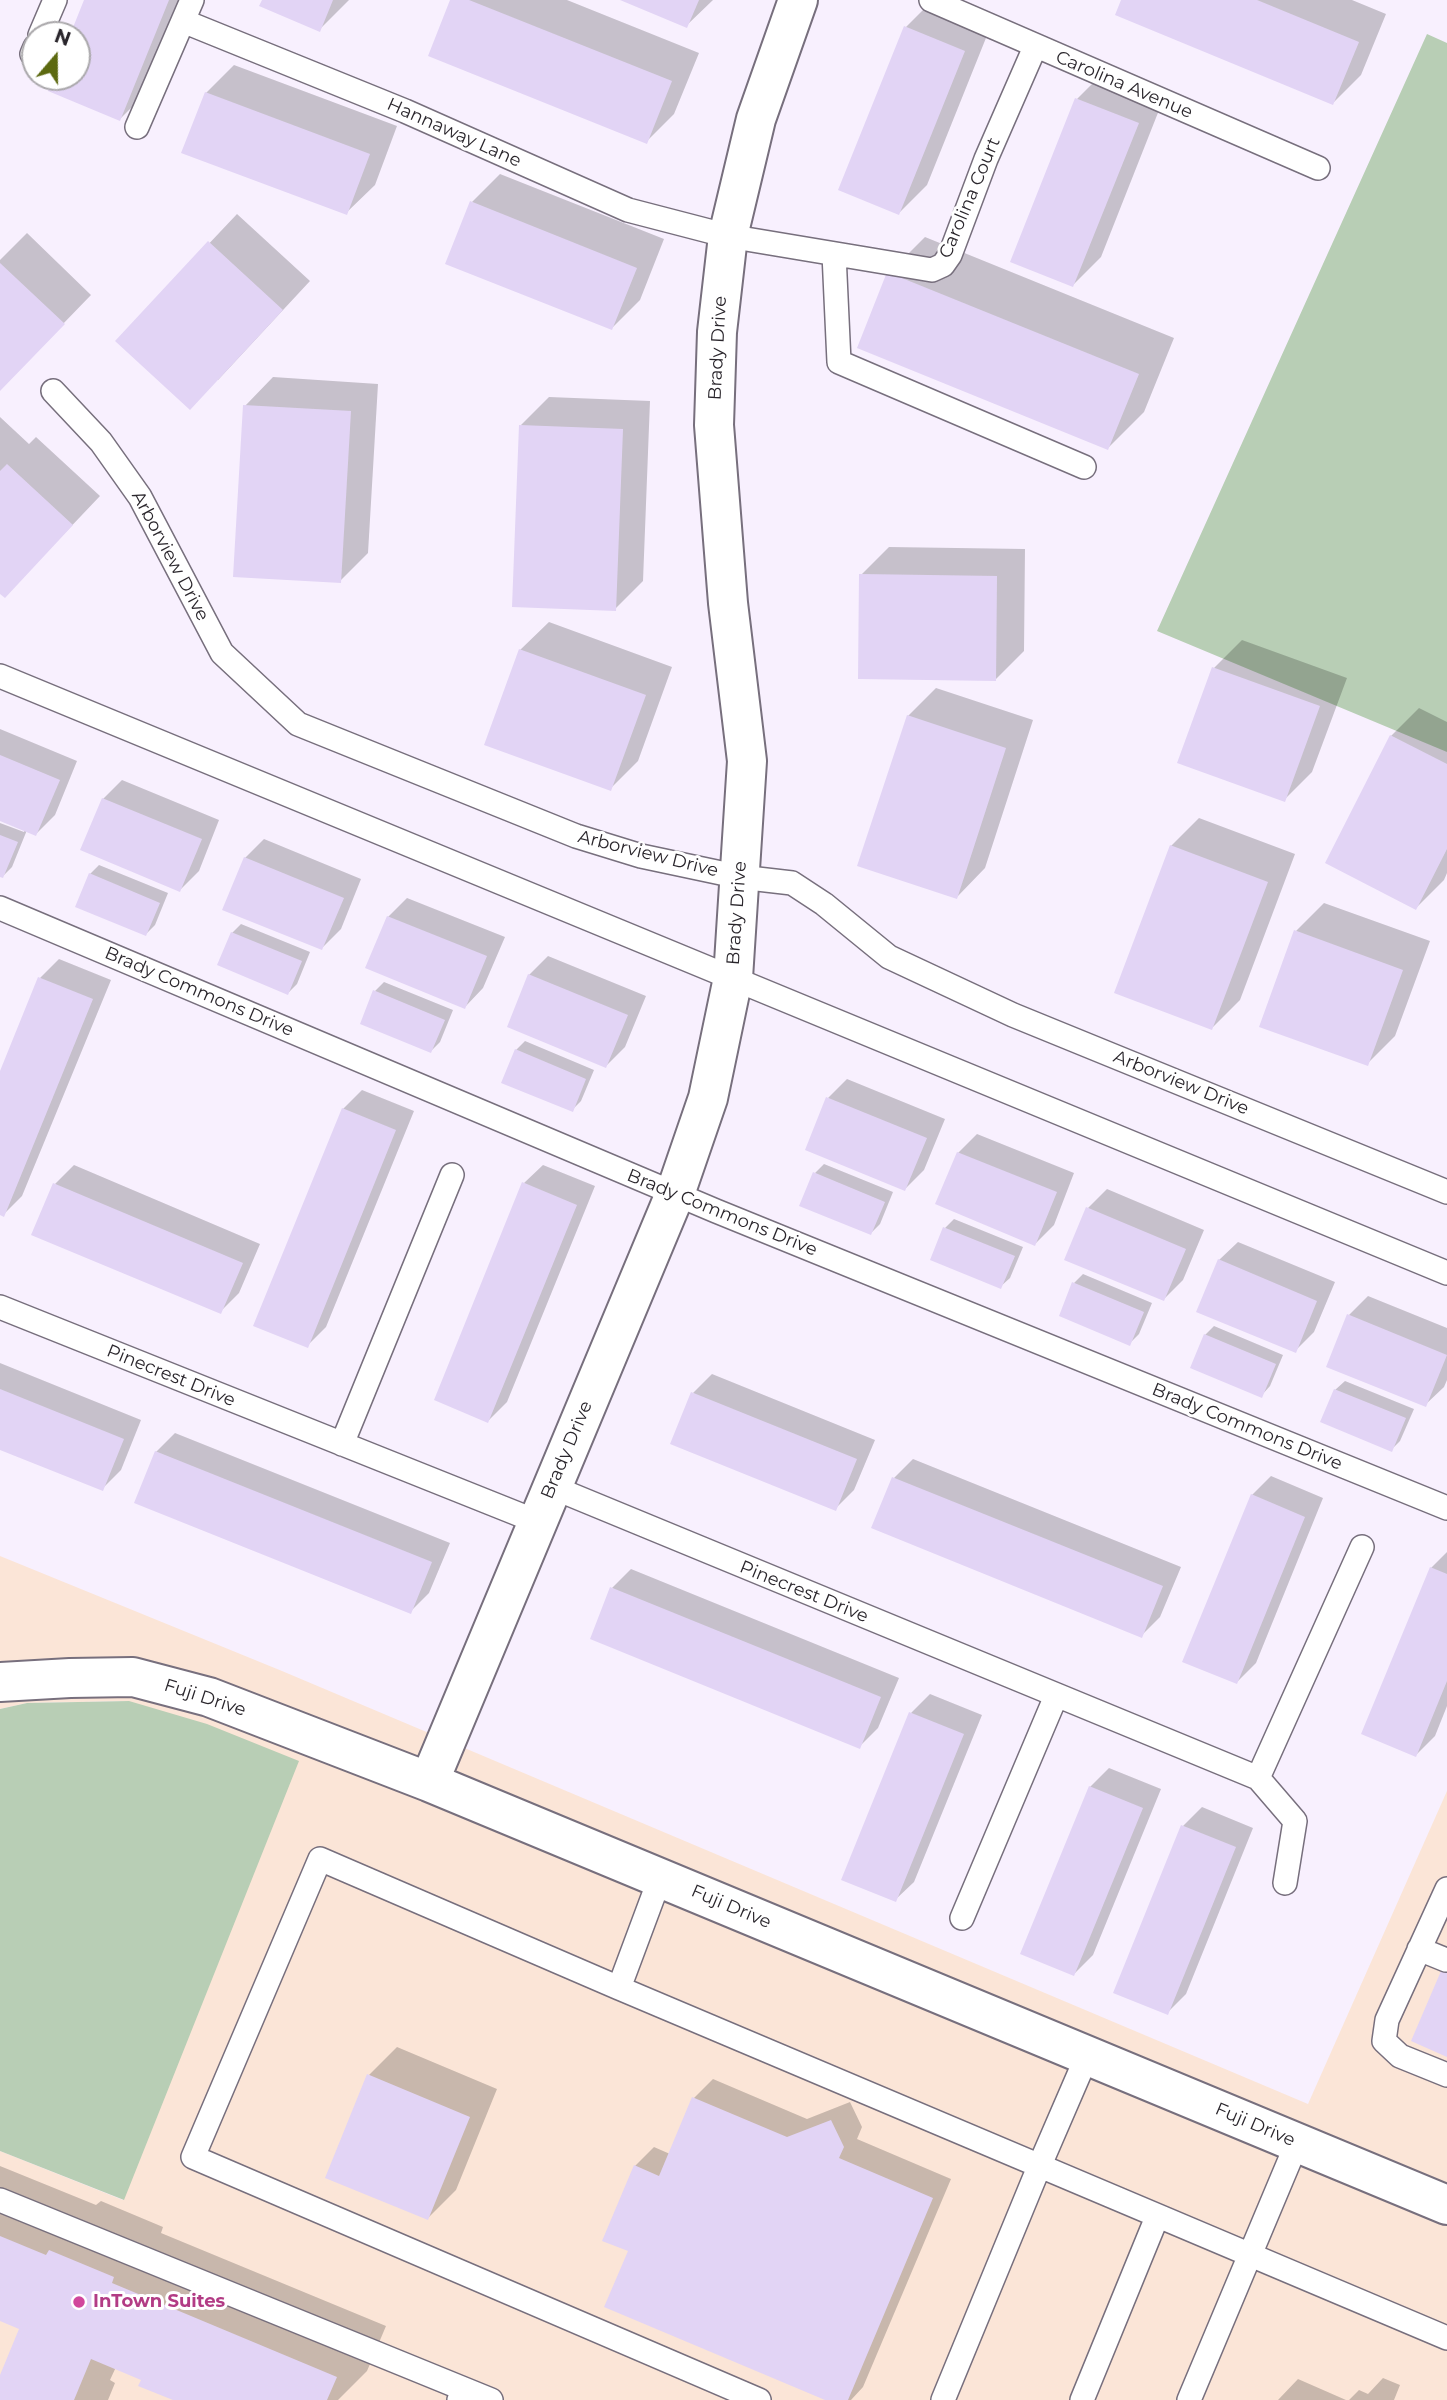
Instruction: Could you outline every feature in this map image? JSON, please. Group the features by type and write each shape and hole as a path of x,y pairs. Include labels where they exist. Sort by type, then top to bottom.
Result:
{"street":[{"name":"Brady Drive","path":"429,1782 675,1194 708,1098 733,978 747,761 728,603 714,425 718,332 727,236 756,119 798,0"},
{"name":"Fuji Drive","path":"0,1682 134,1677 209,1697 429,1782 1447,2205"}],"lane":[{"path":"46,21 55,0"},
{"name":"Carolina Avenue","path":"931,0 1318,168"},
{"name":"Hannaway Lane","path":"137,127 188,10 405,111 628,210 727,236"},
{"name":"Carolina Court","path":"727,236 932,270 943,265 950,255 986,159 1035,47"},
{"path":"834,254 839,362 1084,467"},
{"name":"Arborview Drive","path":"53,391 101,442 140,497 222,653 298,724 576,836 641,856 740,877 792,883 824,904 889,957 1013,1015 1447,1192"},
{"path":"0,676 1447,1273"},
{"name":"Brady Commons Drive","path":"0,908 675,1194 1447,1508"},
{"path":"342,1444 452,1175"},
{"name":"Pinecrest Drive","path":"0,1307 342,1444 545,1505 1056,1696 1258,1777 1295,1821 1285,1883"},
{"path":"1258,1777 1362,1546"},
{"path":"962,1918 1056,1696"},
{"path":"759,2400 193,2157 320,1859 1447,2339"},
{"path":"619,1988 660,1878"},
{"path":"1447,1889 1387,2020 1384,2041 1400,2056 1447,2076"},
{"path":"1419,1949 1446,1960"},
{"path":"943,2400 1087,2056"},
{"path":"1189,2400 1297,2143"},
{"path":"0,2200 461,2394 491,2400"},
{"path":"1082,2400 1157,2217"}],"shaded area":[{"path":"0,1556 282,1671 1308,2104 1447,1791 1447,2400 0,2400 0,2151 123,2200 129,1701 27,1703 0,1709"}],"green space":[{"path":"1427,34 1447,43 1447,752 1157,631"},
{"path":"129,1701 207,1724 299,1761 124,2200 0,2151 0,1709 27,1703"}],"building":[{"path":"84,0 169,0 120,121 48,91 91,91 91,21 76,21"},
{"path":"262,0 333,0 320,32 259,6"},
{"path":"450,0 469,0 672,81 647,144 428,56"},
{"path":"620,0 699,0 687,28"},
{"path":"1121,0 1257,0 1359,42 1333,105 1115,15"},
{"path":"904,26 965,51 899,215 838,190"},
{"path":"205,92 370,154 347,215 181,153"},
{"path":"1075,98 1139,123 1073,287 1010,262"},
{"path":"470,201 637,268 612,330 445,264"},
{"path":"208,241 283,310 190,410 115,341"},
{"path":"0,263 65,324 0,391"},
{"path":"887,272 1139,374 1108,450 857,348"},
{"path":"243,405 351,411 341,583 233,577"},
{"path":"519,425 623,429 616,611 512,607"},
{"path":"7,464 73,525 5,598 0,594 0,471"},
{"path":"859,574 997,576 996,681 858,679"},
{"path":"519,649 646,695 611,791 484,745"},
{"path":"1212,667 1320,706 1285,802 1177,763"},
{"path":"907,715 1006,748 957,899 857,866"},
{"path":"1390,735 1447,764 1447,849 1416,910 1325,863"},
{"path":"0,755 60,780 36,836 0,821"},
{"path":"102,798 202,839 180,892 80,850"},
{"path":"0,835 18,842 3,878 0,877"},
{"path":"1170,845 1268,882 1212,1030 1114,993"},
{"path":"244,857 344,898 322,950 222,910"},
{"path":"89,873 160,903 146,936 75,907"},
{"path":"387,916 487,956 465,1009 365,968"},
{"path":"1294,930 1403,970 1368,1066 1259,1027"},
{"path":"231,932 302,961 288,995 217,965"},
{"path":"528,974 628,1015 606,1068 507,1027"},
{"path":"38,977 93,999 4,1217 0,1215 0,1071"},
{"path":"373,990 445,1020 431,1053 360,1024"},
{"path":"515,1049 586,1079 573,1112 501,1083"},
{"path":"826,1097 927,1138 905,1191 805,1150"},
{"path":"342,1108 396,1130 308,1348 253,1326"},
{"path":"957,1152 1057,1192 1035,1246 935,1204"},
{"path":"813,1172 885,1202 871,1235 799,1206"},
{"path":"522,1182 577,1205 488,1423 434,1400"},
{"path":"53,1183 243,1263 221,1314 31,1235"},
{"path":"1086,1207 1186,1249 1164,1301 1064,1260"},
{"path":"943,1227 1015,1256 1001,1289 930,1260"},
{"path":"1218,1259 1317,1301 1296,1353 1196,1312"},
{"path":"1072,1282 1144,1312 1130,1346 1059,1316"},
{"path":"1347,1314 1447,1355 1426,1407 1326,1367"},
{"path":"1204,1334 1276,1364 1262,1398 1190,1368"},
{"path":"0,1389 124,1439 103,1491 0,1450"},
{"path":"1334,1389 1406,1418 1392,1452 1320,1422"},
{"path":"691,1392 857,1459 836,1511 670,1444"},
{"path":"155,1451 432,1562 411,1614 134,1503"},
{"path":"892,1477 1163,1586 1142,1638 871,1528"},
{"path":"1251,1494 1305,1517 1237,1684 1182,1662"},
{"path":"1430,1567 1447,1574 1447,1681 1416,1757 1361,1734"},
{"path":"610,1587 881,1697 860,1749 590,1639"},
{"path":"909,1712 964,1734 896,1902 841,1880"},
{"path":"1089,1786 1143,1808 1074,1976 1020,1954"},
{"path":"1181,1825 1236,1847 1168,2015 1113,1993"},
{"path":"1447,1957 1447,2057 1411,2041"},
{"path":"367,2074 470,2117 428,2220 325,2178"},
{"path":"692,2097 787,2137 831,2120 844,2147 839,2158 933,2198 848,2400 825,2400 604,2307 628,2251 602,2241 634,2165 659,2176"},
{"name":"InTown Suites","path":"0,2236 46,2255 49,2250 114,2277 112,2283 337,2377 327,2400 173,2400 138,2386 141,2380 91,2359 74,2400 0,2400 0,2375 19,2329 0,2321"}],"place":[{"name":"InTown Suites","path":"79,2302"}]}
